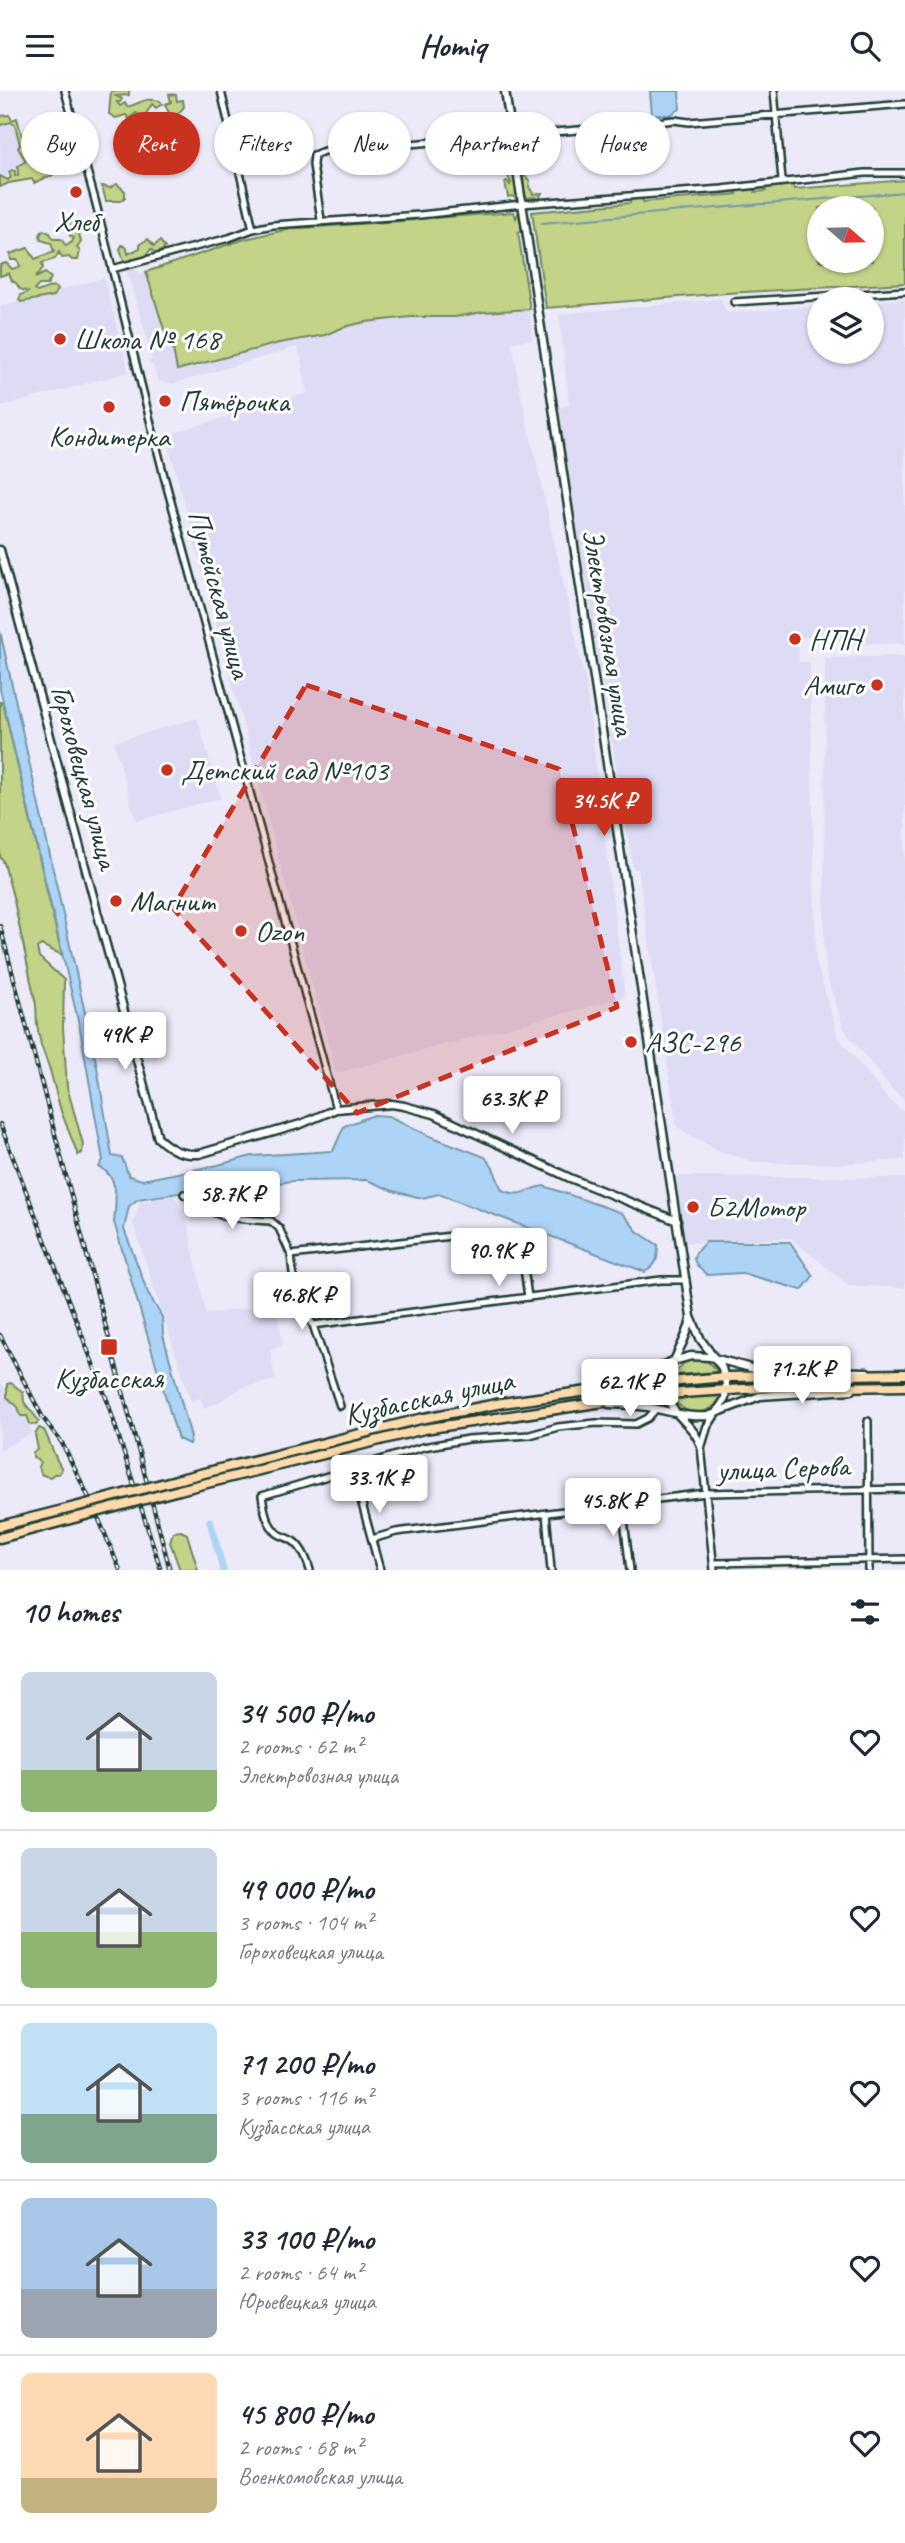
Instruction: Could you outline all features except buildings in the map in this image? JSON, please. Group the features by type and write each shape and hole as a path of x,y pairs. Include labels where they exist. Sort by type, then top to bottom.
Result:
{"main road":[{"name":"Кузбасская улица","path":"0,1526 420,1419 502,1403 725,1377 905,1374"},
{"name":"Кузбасская улица","path":"0,1538 424,1429 666,1394 905,1386"}],"street":[{"name":"Путейская улица","path":"65,91 164,476 336,1109"},
{"path":"221,91 253,229"},
{"name":"Электровозная улица","path":"505,91 508,112"},
{"path":"774,91 782,180"},
{"path":"561,132 658,121 689,122 905,103"},
{"path":"321,220 314,155 324,151 425,143"},
{"path":"112,269 229,238 253,229 321,220 420,215 865,173 905,173"},
{"name":"Электровозная улица","path":"517,175 691,1317"},
{"path":"734,303 905,291"},
{"name":"Гороховецкая улица","path":"0,550 158,1138 174,1151 185,1155 199,1154 301,1123 336,1109"},
{"path":"336,1109 391,1104 419,1109 569,1178 677,1221"},
{"path":"184,1194 207,1211 223,1217 271,1221 279,1228 291,1255 295,1292 313,1325 340,1406"},
{"path":"291,1255 451,1236 518,1257 524,1268 528,1297"},
{"path":"313,1325 661,1280 686,1280"},
{"path":"691,1317 701,1340 722,1368 725,1377 726,1390 722,1407 707,1427 702,1447 714,1567 905,1559"},
{"path":"691,1317 687,1336 666,1382 666,1394 673,1408 691,1426 702,1447"},
{"path":"582,1392 648,1374 676,1360 691,1356 715,1358 765,1370 858,1371 886,1375"},
{"path":"583,1405 622,1404 699,1417 760,1396 861,1390 884,1386"},
{"name":"Кузбасская улица","path":"310,1570 302,1551 270,1524 264,1512 262,1496 352,1467 454,1441 530,1435 558,1427 596,1423 636,1424 648,1418 656,1409"},
{"path":"868,1421 869,1570"},
{"path":"352,1467 380,1570"},
{"name":"улица Серова","path":"372,1539 396,1532 706,1493 905,1489"},
{"path":"622,1503 630,1570"},
{"path":"546,1513 551,1570"},
{"path":"799,1563 799,1570"}],"highlighted area":[{"path":"306,685 559,769 617,1007 357,1113 173,908"}],"shaded area":[{"path":"14,118 21,144 21,173 0,178 0,121"},
{"path":"133,267 140,274 146,272 169,344 172,344 177,359 190,366 279,343 325,335 365,322 411,317 456,317 530,309 532,340 512,342 520,390 585,679 625,997 336,1073 166,435 307,393 301,359 297,347 173,384 158,381 153,365 148,361 152,360 126,269"},
{"name":"Школа № 168","path":"104,278 129,372 0,407 0,306"},
{"path":"721,299 727,313 807,307 807,364 884,364 884,301 905,299 905,644 797,638 799,662 810,662 816,961 838,1037 888,1099 905,1113 905,1160 840,1164 753,1162 717,1150 677,1127 638,869 633,869 565,456 559,408 569,405 559,314"},
{"path":"903,656 905,1100 893,1091 844,1029 827,978 824,944 825,658"},
{"name":"Детский сад №103","path":"197,718 221,798 136,821 114,742"},
{"path":"676,1176 905,1178 905,1288 848,1285 791,1238 685,1243"},
{"path":"174,1195 188,1225 206,1314 276,1304 283,1346 270,1349 275,1380 241,1388 218,1403 204,1408 201,1398 191,1401 133,1223 140,1202"},
{"path":"0,1380 16,1409 21,1408 33,1433 0,1450"}],"green space":[{"path":"111,91 129,91 129,95 116,96 122,99 117,102 120,106 125,103 127,107 149,100 160,101 162,104 156,108 152,104 147,112 113,112 113,116 109,114"},
{"path":"169,94 176,95 177,101 183,100 184,107 180,112 169,112 165,104 171,102"},
{"path":"9,115 12,120 17,118 21,133 21,153 15,125 11,122 0,125 0,116"},
{"path":"21,164 21,175 53,175 34,183 32,179 0,187 0,176 8,180 12,170 15,171 15,176 18,175 18,166"},
{"path":"507,175 526,177 530,181 533,194 542,193 542,201 536,201 536,197 526,198 523,190 517,192 522,198 519,200 508,197 505,182 510,185"},
{"path":"905,180 905,283 807,287 546,308 532,212 630,203 631,198 641,196 643,202 737,194 735,189 740,184 747,183 754,187 755,192 766,191 763,186 790,182 795,189"},
{"path":"117,184 125,191 125,197 121,201 106,201 102,186 110,188"},
{"path":"522,210 528,217 529,231 518,232 530,309 365,322 325,335 279,343 177,370 172,344 169,345 146,272 245,239 289,229 414,220 414,217 434,215 435,218 514,212 516,218"},
{"path":"67,222 74,222 72,228 79,234 81,242 77,248 80,251 78,260 62,258 59,252 55,259 42,263 43,268 35,278 45,273 51,278 47,285 39,285 34,290 37,292 53,286 58,289 54,296 21,302 21,295 28,292 12,281 9,273 0,276 0,265 6,263 12,269 20,267 18,260 11,260 10,254 28,248 35,259 54,252 51,243 41,240 43,230 50,233 53,239 61,239 66,246 74,238 70,236"},
{"path":"148,239 154,246 160,241 165,248 156,254 151,249 143,259 132,259 125,264 120,249 122,245 127,248 128,254 140,248 140,244"},
{"path":"0,702 3,703 62,955 41,945 37,948 39,957 64,980 63,1028 67,1087 83,1144 82,1153 78,1155 41,1045 36,1005 14,901 0,856"},
{"path":"695,1359 707,1361 718,1372 673,1375 684,1363"},
{"path":"11,1383 23,1392 24,1402 39,1421 36,1425 30,1424 27,1416 21,1416 18,1407 7,1397 7,1384"},
{"path":"722,1394 713,1407 700,1412 685,1410 674,1399"},
{"path":"39,1428 44,1430 62,1469 59,1474 50,1477 42,1475 38,1467 40,1462 33,1457 33,1452 38,1449 35,1435"},
{"path":"181,1531 187,1534 198,1570 180,1570 170,1542 173,1532"}],"water":[{"path":"650,91 679,91 680,109 670,115 670,112 652,112"},
{"path":"0,631 97,1067 112,1156 122,1158 129,1176 142,1180 252,1156 333,1151 344,1126 374,1115 389,1116 430,1136 485,1157 502,1190 520,1193 544,1186 622,1213 638,1232 658,1245 657,1258 652,1267 645,1272 439,1194 422,1198 393,1191 367,1180 292,1181 254,1187 251,1193 252,1205 230,1212 213,1209 199,1190 138,1199 129,1206 124,1229 148,1293 162,1317 163,1335 191,1437 189,1444 178,1439 114,1222 114,1183 106,1171 99,1167 103,1160 80,1029 0,689"},
{"path":"706,1242 790,1242 813,1276 802,1290 742,1273 707,1275 694,1259 697,1251"}],"waterway":[{"path":"542,223 905,192"},
{"path":"210,1521 223,1570"}],"railway":[{"path":"0,926 170,1570"},
{"path":"0,1124 107,1400 160,1567"},
{"path":"0,1335 43,1418 62,1443 95,1510 120,1570"}],"place":[{"name":"Хлеб","path":"76,192"},
{"name":"Школа № 168","path":"60,339"},
{"name":"Пятёрочка","path":"165,401"},
{"name":"Кондитерка","path":"109,407"},
{"name":"НПН","path":"795,639"},
{"name":"Амиго","path":"877,685"},
{"name":"Детский сад №103","path":"167,770"},
{"name":"Магнит","path":"116,901"},
{"name":"Ozon","path":"241,931"},
{"name":"АЗС-296","path":"631,1042"},
{"name":"Б2Мотор","path":"693,1207"},
{"name":"Кузбасская","path":"109,1347"}]}
